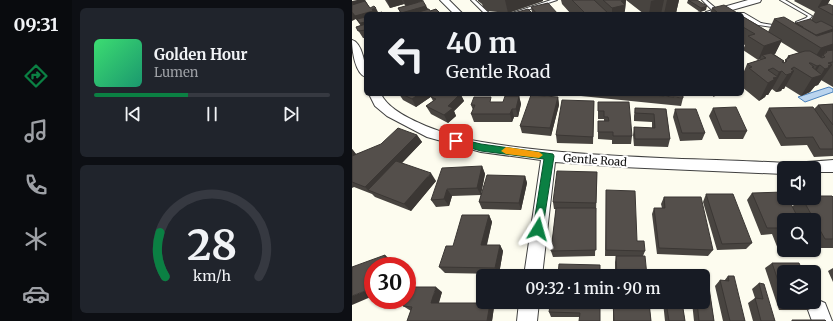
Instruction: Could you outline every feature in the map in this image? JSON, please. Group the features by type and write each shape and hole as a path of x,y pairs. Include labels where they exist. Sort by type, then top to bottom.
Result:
{"street":[{"path":"444,0 457,12"},
{"path":"717,12 758,0"},
{"path":"352,43 364,70"},
{"name":"Gentle Road","path":"376,96 379,103 391,113 432,134 481,147 549,156 629,162 777,168"},
{"path":"533,269 549,156"},
{"path":"821,167 833,166"},
{"path":"527,321 528,309"}],"lane":[{"path":"473,0 486,12"},
{"path":"517,12 555,0"},
{"path":"704,0 712,12"},
{"path":"782,0 810,16 805,21 793,24"},
{"path":"731,8 738,12"},
{"path":"744,15 767,26 787,26"}],"water":[{"path":"829,87 833,89 833,92 805,102 798,97"}],"building":[{"path":"572,0 594,0 607,12 584,12"},
{"path":"603,0 625,0 621,1 625,5 612,8"},
{"path":"688,0 697,0 707,6 701,8"},
{"path":"365,1 370,8 374,6 376,8 372,9 373,11 364,12 364,14 355,16 352,12 352,5"},
{"path":"423,1 426,6 405,12 400,12 398,8"},
{"path":"548,3 556,12 535,12 531,7"},
{"path":"829,4 833,6 833,15 818,7"},
{"path":"724,5 736,12 717,12 712,8"},
{"path":"429,9 430,11 436,9 439,12 419,12"},
{"path":"528,9 531,12 517,12"},
{"path":"364,17 364,22 360,23 357,19"},
{"path":"744,17 782,40 764,46 748,36 755,34 744,28"},
{"path":"784,17 817,36 833,31 833,44 821,48 774,19"},
{"path":"810,19 816,23 821,21 833,27 833,29 816,35 796,23"},
{"path":"364,25 364,30 358,31 356,27"},
{"path":"833,50 833,62 828,63 832,65 828,66 830,67 825,69 820,65 817,66 809,63 822,75 812,78 794,67 791,69 794,71 791,72 792,73 786,75 782,71 779,72 773,68 768,70 778,77 773,78 775,79 768,83 749,68 752,67 747,64 766,58 762,55 771,53 784,61 782,62 784,63 787,61 785,60 790,57 788,56 805,51 810,51 822,58 825,57 823,55 827,52 826,51"},
{"path":"406,96 416,96 412,99"},
{"path":"458,96 448,106 453,108 444,115 426,106 436,99 431,97"},
{"path":"505,96 519,96 516,109 512,109 510,114 471,114 475,105 471,105 474,97 491,97 490,102 503,102"},
{"path":"531,96 558,97 550,128 520,126"},
{"path":"664,96 683,96 683,98"},
{"path":"562,100 594,101 593,137 556,135"},
{"path":"598,102 629,102 632,136 613,136 613,132 598,132 598,121 609,121 608,117 604,117 604,111 598,111"},
{"path":"833,104 833,125 818,105"},
{"path":"736,107 747,131 722,131 713,108"},
{"path":"813,107 833,136 833,149 820,149 813,137 786,138 769,108"},
{"path":"635,108 666,109 670,139 635,139 634,127 655,128 654,114 635,113"},
{"path":"675,109 696,109 705,133 682,133"},
{"path":"398,128 417,135 365,187 352,182 352,156 381,144"},
{"path":"396,161 431,173 404,204 368,190"},
{"path":"482,166 477,188 447,189 444,199 431,200 442,168"},
{"path":"557,171 597,172 596,203 553,202"},
{"path":"487,175 525,176 519,203 479,202"},
{"path":"606,190 635,191 637,241 644,241 645,251 606,250"},
{"path":"777,192 777,205 792,205 796,213 777,213 777,228 767,228 752,193"},
{"path":"706,194 733,194 752,243 722,244"},
{"path":"821,196 833,197 833,239 825,239 821,232 821,213 810,213 806,205 821,205"},
{"path":"664,197 701,197 713,250 659,248 654,208 665,208"},
{"path":"556,208 596,208 596,250 551,251"},
{"path":"462,215 489,215 481,245 500,245 495,268 439,267 446,246 453,246"},
{"path":"616,256 645,256 646,269 617,269"},
{"path":"364,263 364,291 352,296 352,267"},
{"path":"772,263 799,263 800,265 777,265 777,278"},
{"path":"559,264 600,265 600,269 559,269"},
{"path":"728,276 734,276 745,321 730,321 720,280 729,281"},
{"path":"759,283 764,284 775,321 761,321 755,298 763,299"},
{"path":"416,287 436,287 431,303 476,303 476,309 489,309 487,321 407,321 411,309 416,309"},
{"path":"710,294 714,321 699,321 698,309 710,309"},
{"path":"550,309 600,309 600,321 579,321 580,313 549,312"},
{"path":"613,309 650,309 651,321 614,321"},
{"path":"667,309 683,309 685,321 669,321"},
{"path":"825,320 826,321 792,321"}],"slow traffic":[{"path":"506,151 539,155"}],"route":[{"path":"456,141 481,147 549,156 538,229"}]}
